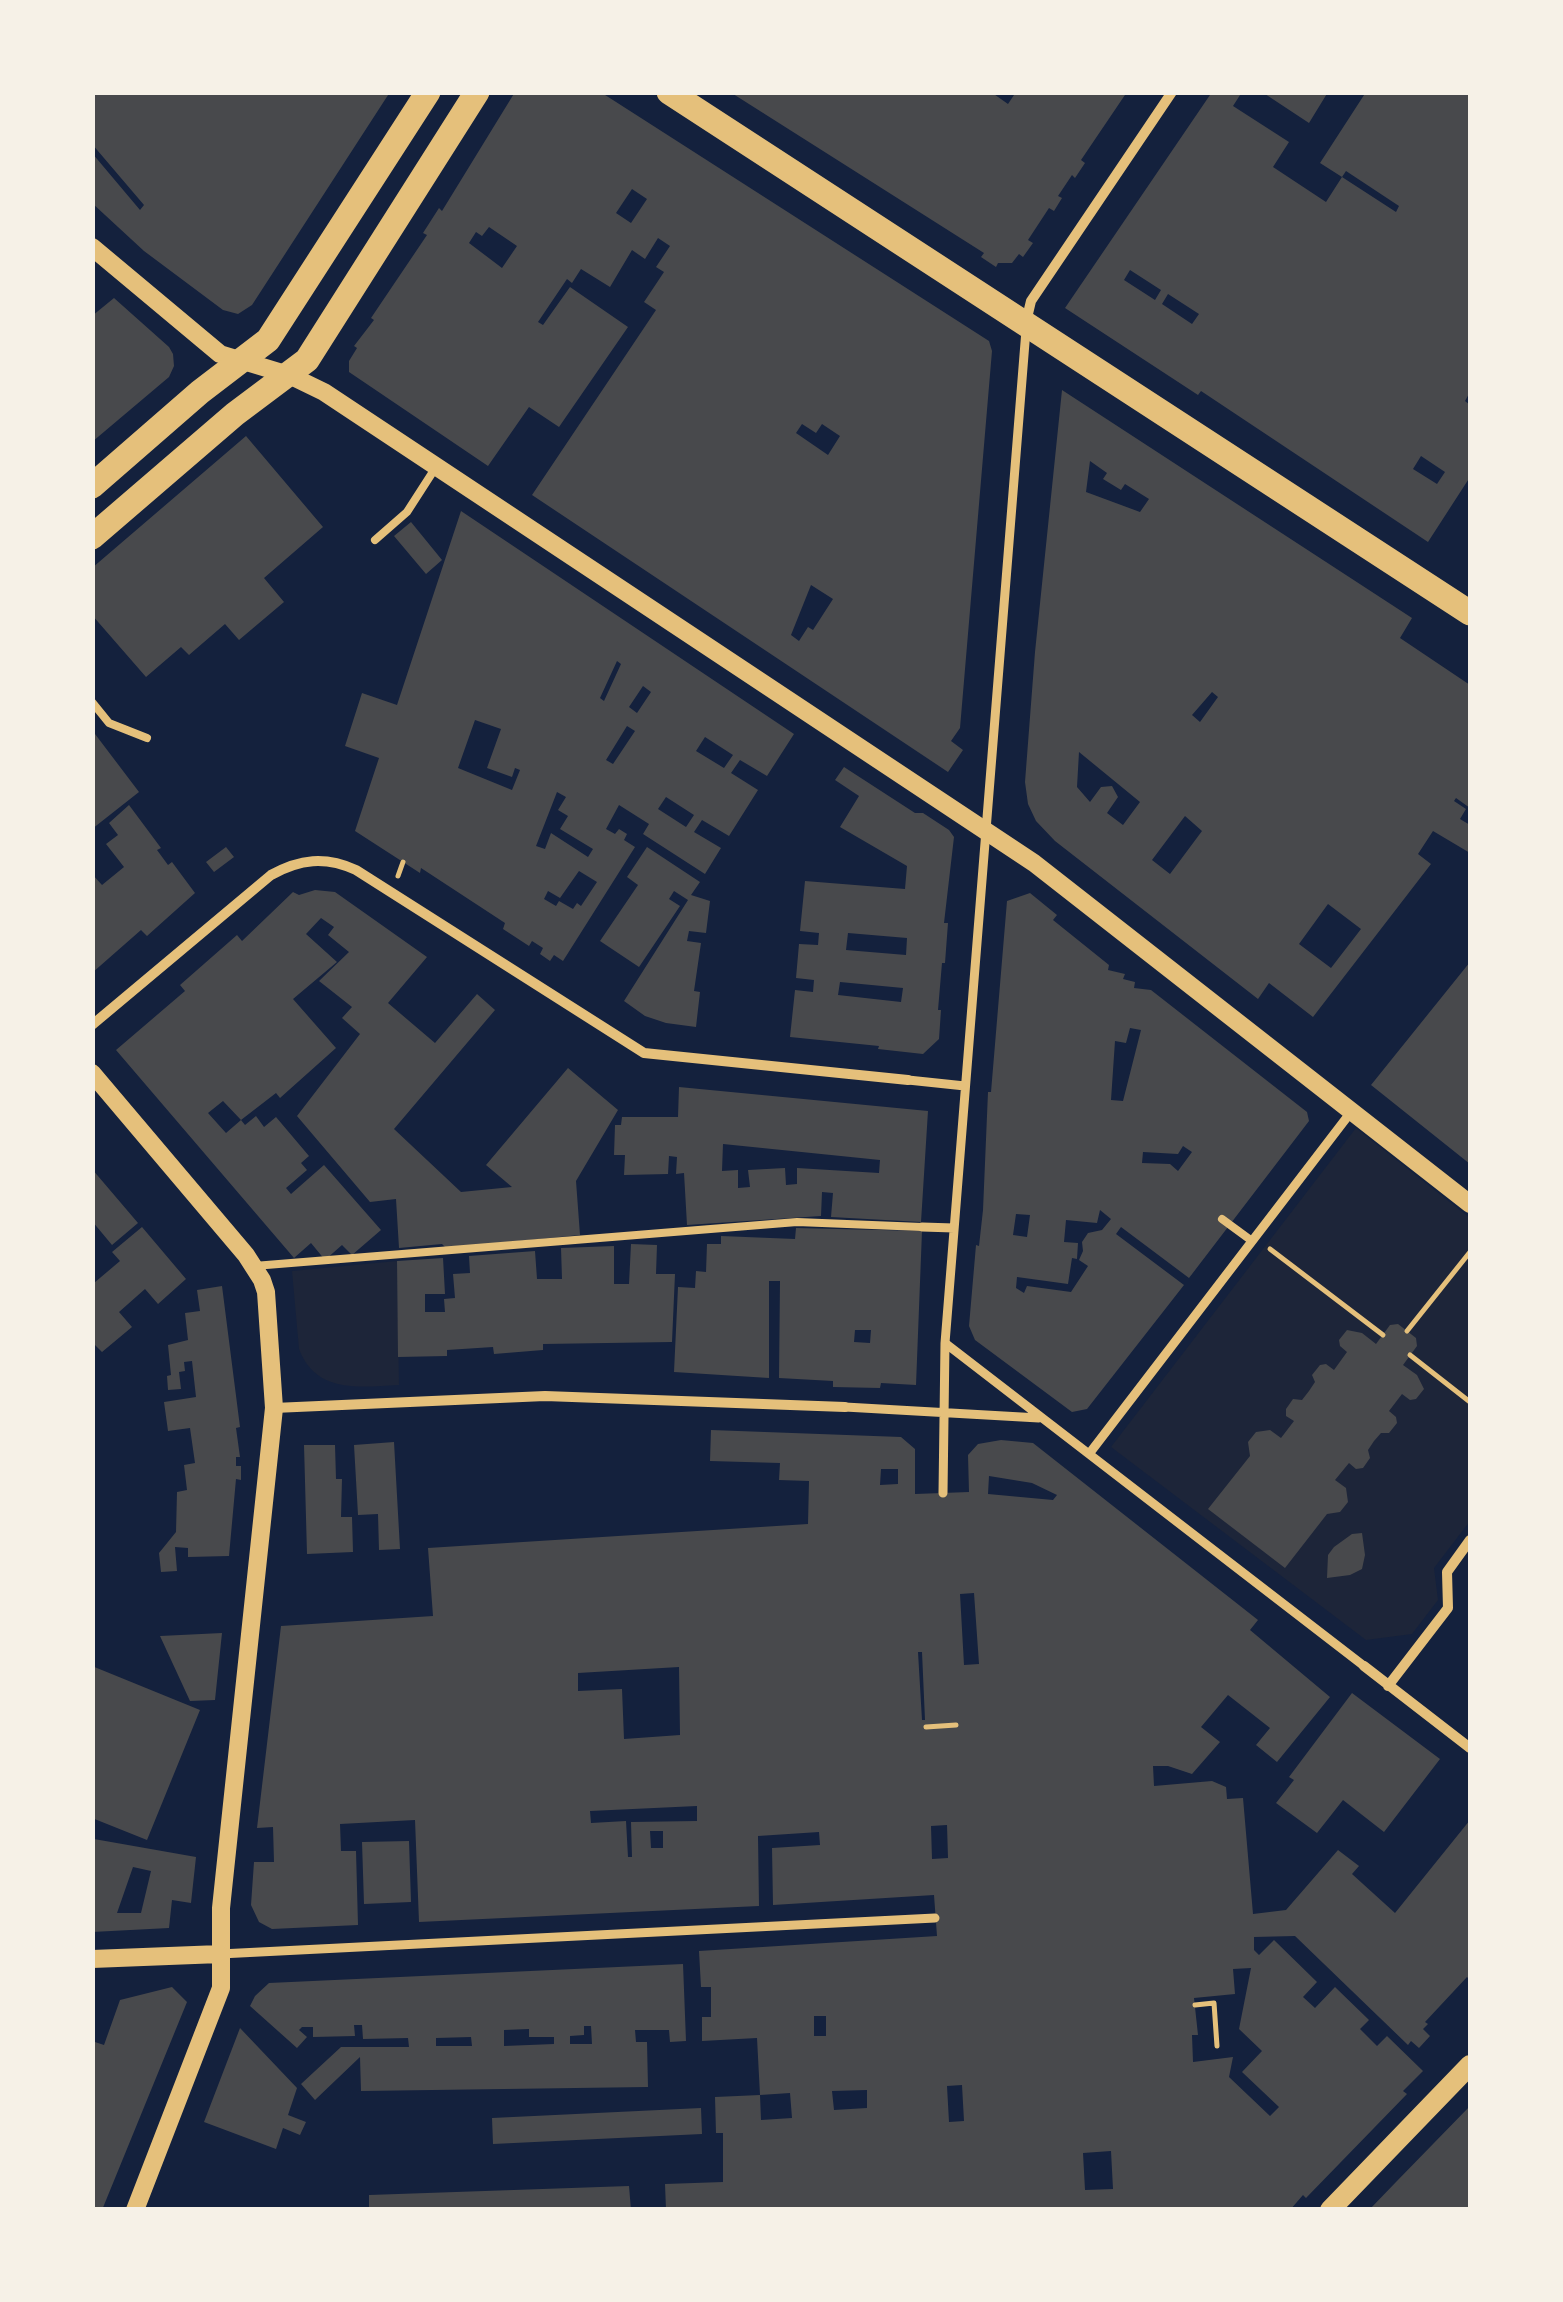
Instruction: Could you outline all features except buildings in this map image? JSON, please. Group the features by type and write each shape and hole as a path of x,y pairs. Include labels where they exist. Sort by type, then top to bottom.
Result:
{"main road":[{"path":"92,486 200,392 244,361 278,328 428,92"},
{"path":"92,537 226,422 307,360 476,92"},
{"path":"669,92 1470,613"},
{"path":"1330,2210 1470,2065"}],"street":[{"path":"943,1493 944,1343 1026,322 1031,301 1172,92"},
{"path":"92,247 220,354 289,375 324,392 986,829 1057,879 1470,1204"},
{"path":"92,1024 270,876 294,864 326,860 356,870 644,1053 965,1086"},
{"path":"92,1074 262,1280 268,1306 274,1408 221,1908 217,2002 135,2210"},
{"path":"1088,1454 1352,1110"},
{"path":"922,1227 954,1228"},
{"path":"944,1343 1470,1748"},
{"path":"274,1408 545,1396 1042,1418"},
{"path":"1388,1686 1448,1608 1447,1572 1470,1540"},
{"path":"92,1959 936,1918"}],"lane":[{"path":"376,540 408,512 437,466"},
{"path":"92,702 109,723 147,738"},
{"path":"1222,1219 1254,1239"},
{"path":"254,1266 797,1222 922,1227"}],"path":[{"path":"1254,1239 1383,1335"},
{"path":"1407,1331 1470,1252"},
{"path":"1410,1355 1470,1402"},
{"path":"926,1727 956,1725"},
{"path":"1195,2004 1214,2003 1217,2046"}],"shaded area":[{"path":"1356,1128 1470,1218 1470,1521 1434,1568 1438,1600 1412,1634 1366,1640 1111,1447"},
{"path":"397,1261 399,1385 341,1385 316,1374 299,1349 292,1271"}]}
